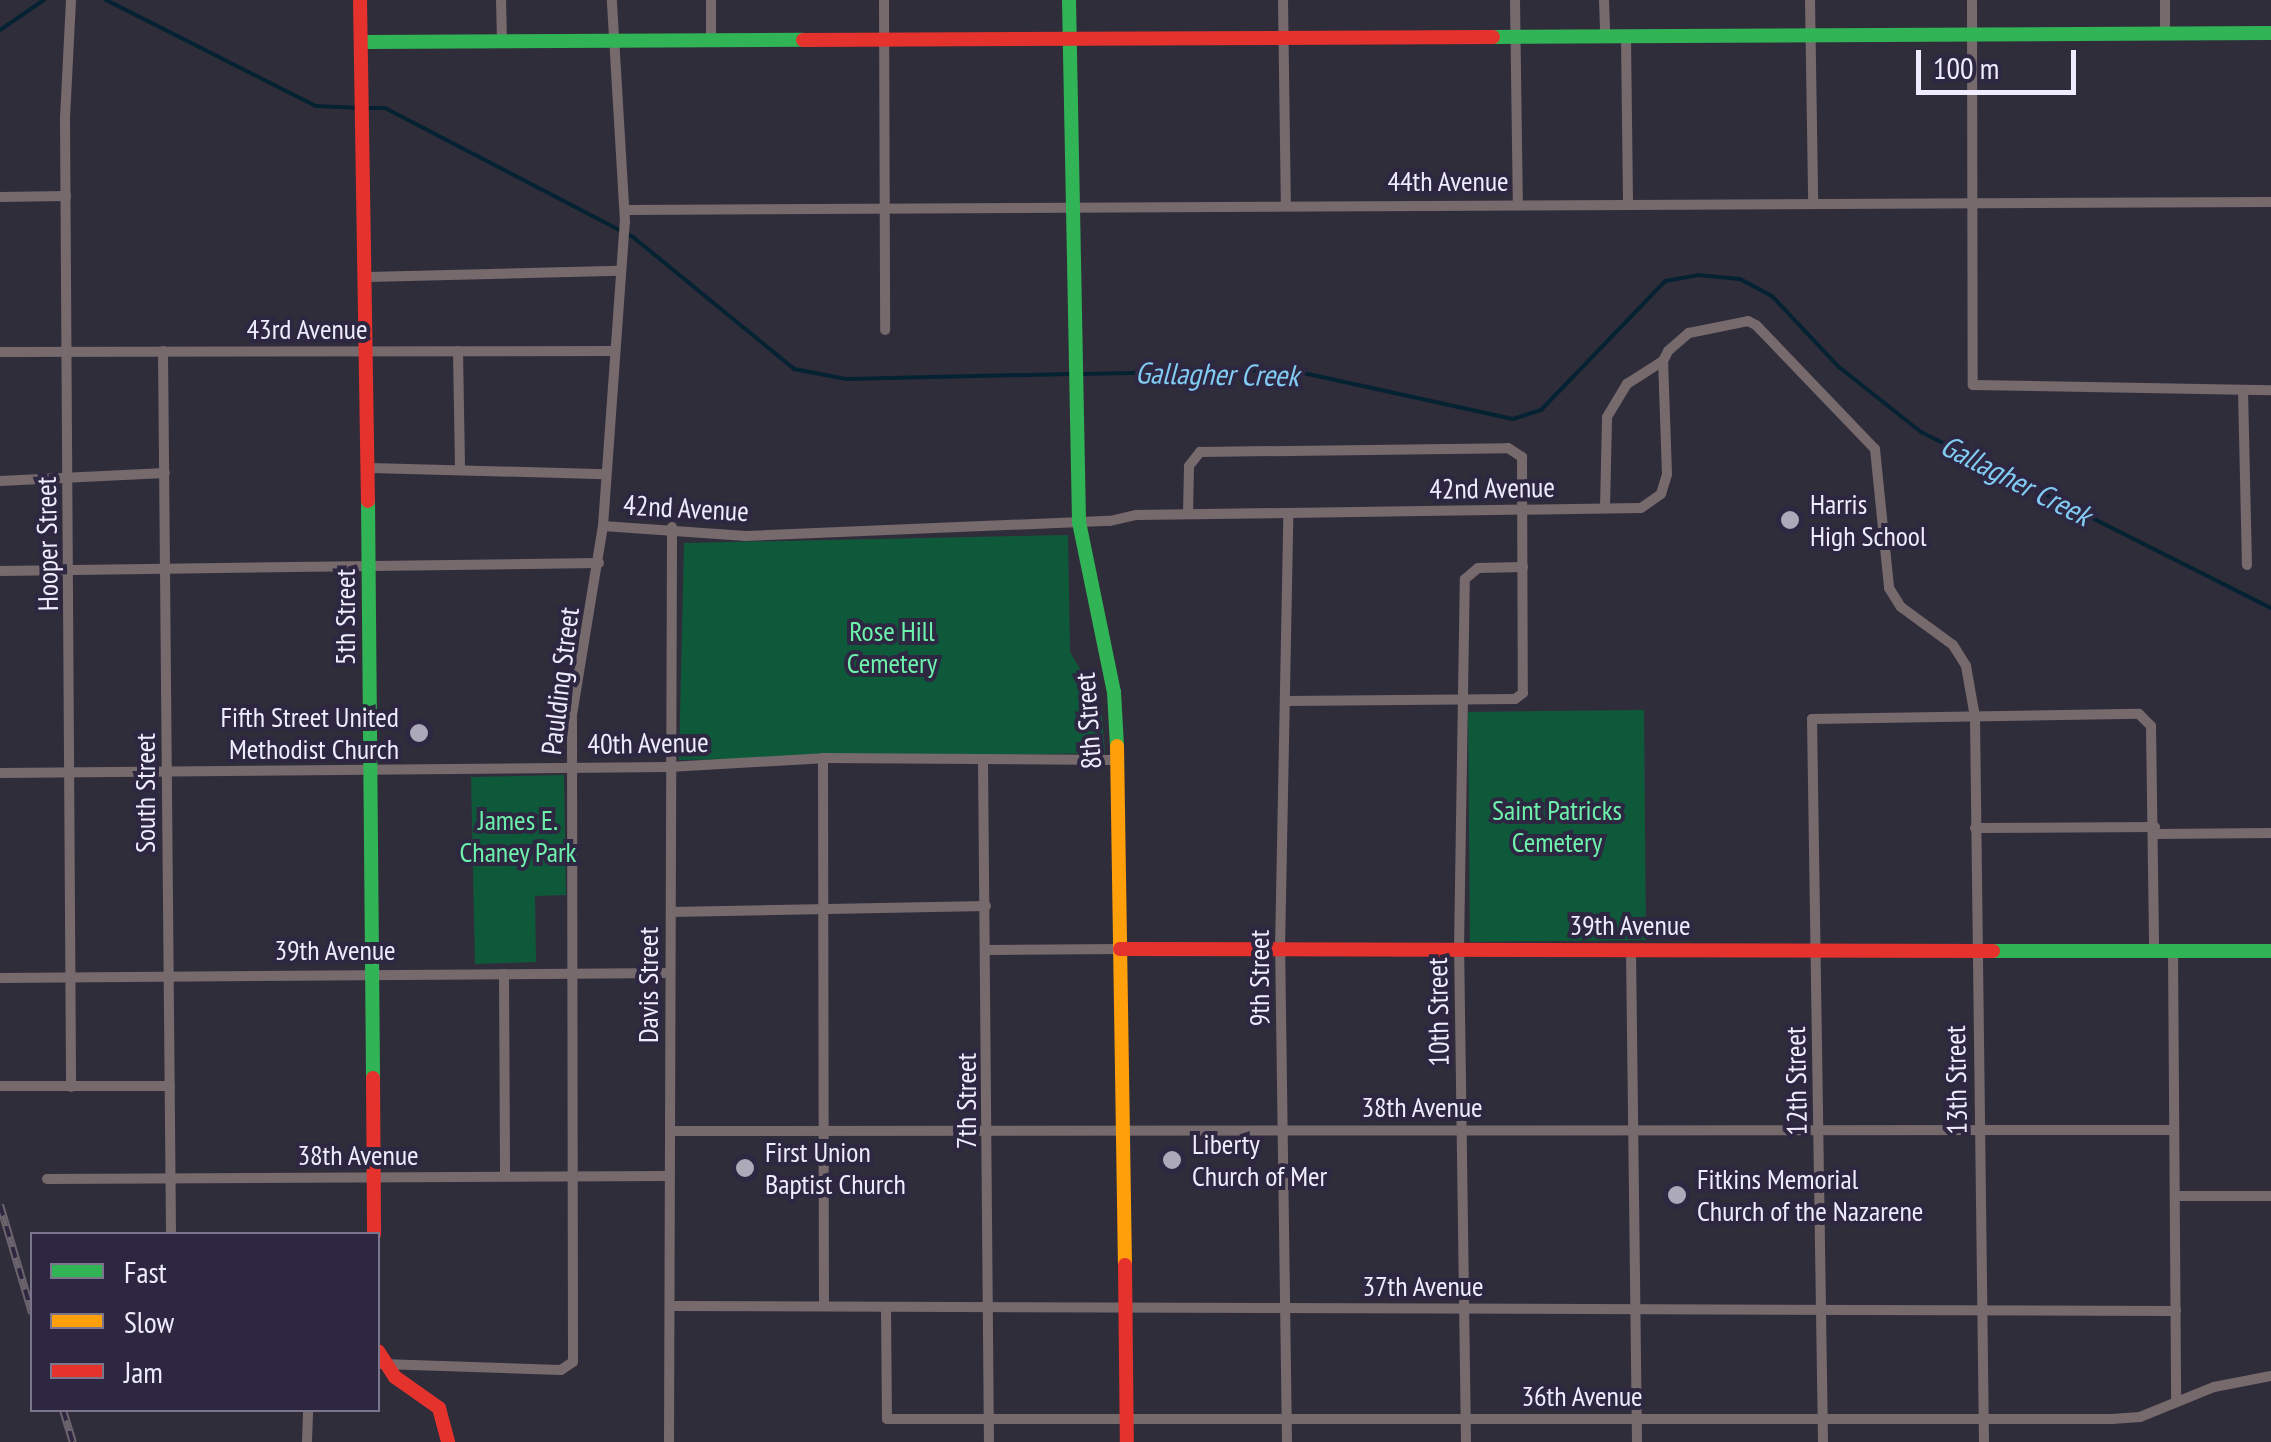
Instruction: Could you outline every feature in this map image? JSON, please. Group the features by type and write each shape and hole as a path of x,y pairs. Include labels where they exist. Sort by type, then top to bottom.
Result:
{"street":[{"path":"502,0 502,41"},
{"name":"Paulding Street","path":"380,1357 570,1369 574,1175 572,715 603,526 625,216 612,0"},
{"path":"711,0 711,42"},
{"path":"884,0 886,330"},
{"name":"8th Street","path":"1069,0 1072,359 1079,522 1114,692 1118,760 1127,1442"},
{"path":"1282,0 1286,204"},
{"path":"1515,0 1518,203"},
{"path":"1604,0 1605,38"},
{"path":"1810,0 1813,201"},
{"path":"1972,0 1972,386 2271,390"},
{"path":"2165,0 2165,32"},
{"name":"Hooper Street","path":"71,4 66,196 72,1087"},
{"name":"5th Street","path":"363,5 374,1232"},
{"path":"365,42 884,43 2271,32"},
{"path":"1626,38 1628,201"},
{"path":"0,197 66,196"},
{"name":"44th Avenue","path":"625,216 884,208 1628,201 2271,202"},
{"path":"368,277 620,271"},
{"path":"1604,508 1607,416 1627,384 1663,361 1689,333 1748,321 1824,392 1875,450 1889,588 1901,607 1953,645 1966,666 1976,716 2139,714 2152,726 2154,948"},
{"name":"South Street","path":"163,351 172,1232"},
{"name":"43rd Avenue","path":"0,352 614,351"},
{"path":"458,352 460,469"},
{"name":"42nd Avenue","path":"603,526 672,527 746,536 1188,514 1523,511 1651,504 1664,486 1663,361"},
{"path":"2244,390 2247,565"},
{"path":"1188,514 1189,466 1200,452 1508,448 1522,458 1523,692 1516,700 1287,702"},
{"name":"42nd Avenue","path":"370,468 606,474"},
{"path":"0,481 165,473"},
{"name":"9th Street","path":"1287,1442 1280,950 1288,514"},
{"name":"Davis Street","path":"670,1442 672,527"},
{"path":"0,571 599,563"},
{"name":"10th Street","path":"1466,1442 1459,949 1465,578 1478,568 1524,567"},
{"name":"12th Street","path":"1823,1442 1812,719 1976,716"},
{"name":"13th Street","path":"1976,716 1984,1442"},
{"path":"823,758 824,1306"},
{"name":"40th Avenue","path":"0,774 669,767 823,758 1118,760"},
{"name":"7th Street","path":"983,760 988,950 989,1442"},
{"path":"1975,828 2271,832"},
{"path":"670,912 986,906"},
{"name":"39th Avenue","path":"988,950 2271,950"},
{"path":"1631,950 1637,1442"},
{"path":"2173,950 2176,1402"},
{"name":"39th Avenue","path":"0,978 670,973"},
{"path":"504,974 505,1176"},
{"path":"0,1088 170,1086"},
{"name":"38th Avenue","path":"670,1131 2174,1130"},
{"name":"38th Avenue","path":"48,1179 669,1176"},
{"path":"2176,1196 2271,1196"},
{"name":"37th Avenue","path":"670,1306 2176,1311"},
{"name":"36th Avenue","path":"886,1307 887,1419 2140,1417 2176,1402 2271,1376"},
{"path":"380,1358 439,1408 448,1442"},
{"path":"307,1442 308,1412"}],"green space":[{"name":"Rose Hill Cemetery","path":"1068,535 1070,652 1101,705 1105,753 679,760 684,543"},
{"name":"Saint Patricks Cemetery","path":"1644,710 1646,940 1470,942 1468,712"},
{"name":"James E. Chaney Park","path":"564,775 566,895 535,896 536,962 475,964 471,777"}],"waterway":[{"name":"Gallagher Creek","path":"0,30 44,0"},
{"name":"Gallagher Creek","path":"106,0 316,106 361,108"},
{"name":"Gallagher Creek","path":"370,108 385,108 633,237 794,369 846,379 1071,374"},
{"name":"Gallagher Creek","path":"1081,374 1290,370 1513,419 1541,410 1665,281 1698,275 1740,279 1772,296 1839,367 1921,432 2271,608"}],"railway":[{"path":"0,1205 30,1306"},
{"path":"64,1412 73,1442"}],"traffic: fast":[{"path":"1069,0 1079,522 1114,692 1117,746"},
{"path":"1493,37 2271,33"},
{"path":"365,42 803,40"},
{"path":"368,501 373,1078"},
{"path":"1993,951 2271,951"}],"traffic: slow":[{"path":"1117,746 1125,1265"}],"traffic: jam":[{"path":"360,0 368,501"},
{"path":"803,40 1493,37"},
{"path":"1120,949 1993,951"},
{"path":"373,1078 374,1232"},
{"path":"1125,1265 1127,1442"},
{"path":"380,1354 395,1377 439,1408 448,1442"}],"place":[{"name":"Harris High School","path":"1790,520"},
{"name":"Fifth Street United Methodist Church","path":"419,733"},
{"name":"Liberty Church of Mer","path":"1172,1160"},
{"name":"First Union Baptist Church","path":"745,1168"},
{"name":"Fitkins Memorial Church of the Nazarene","path":"1677,1195"}]}
